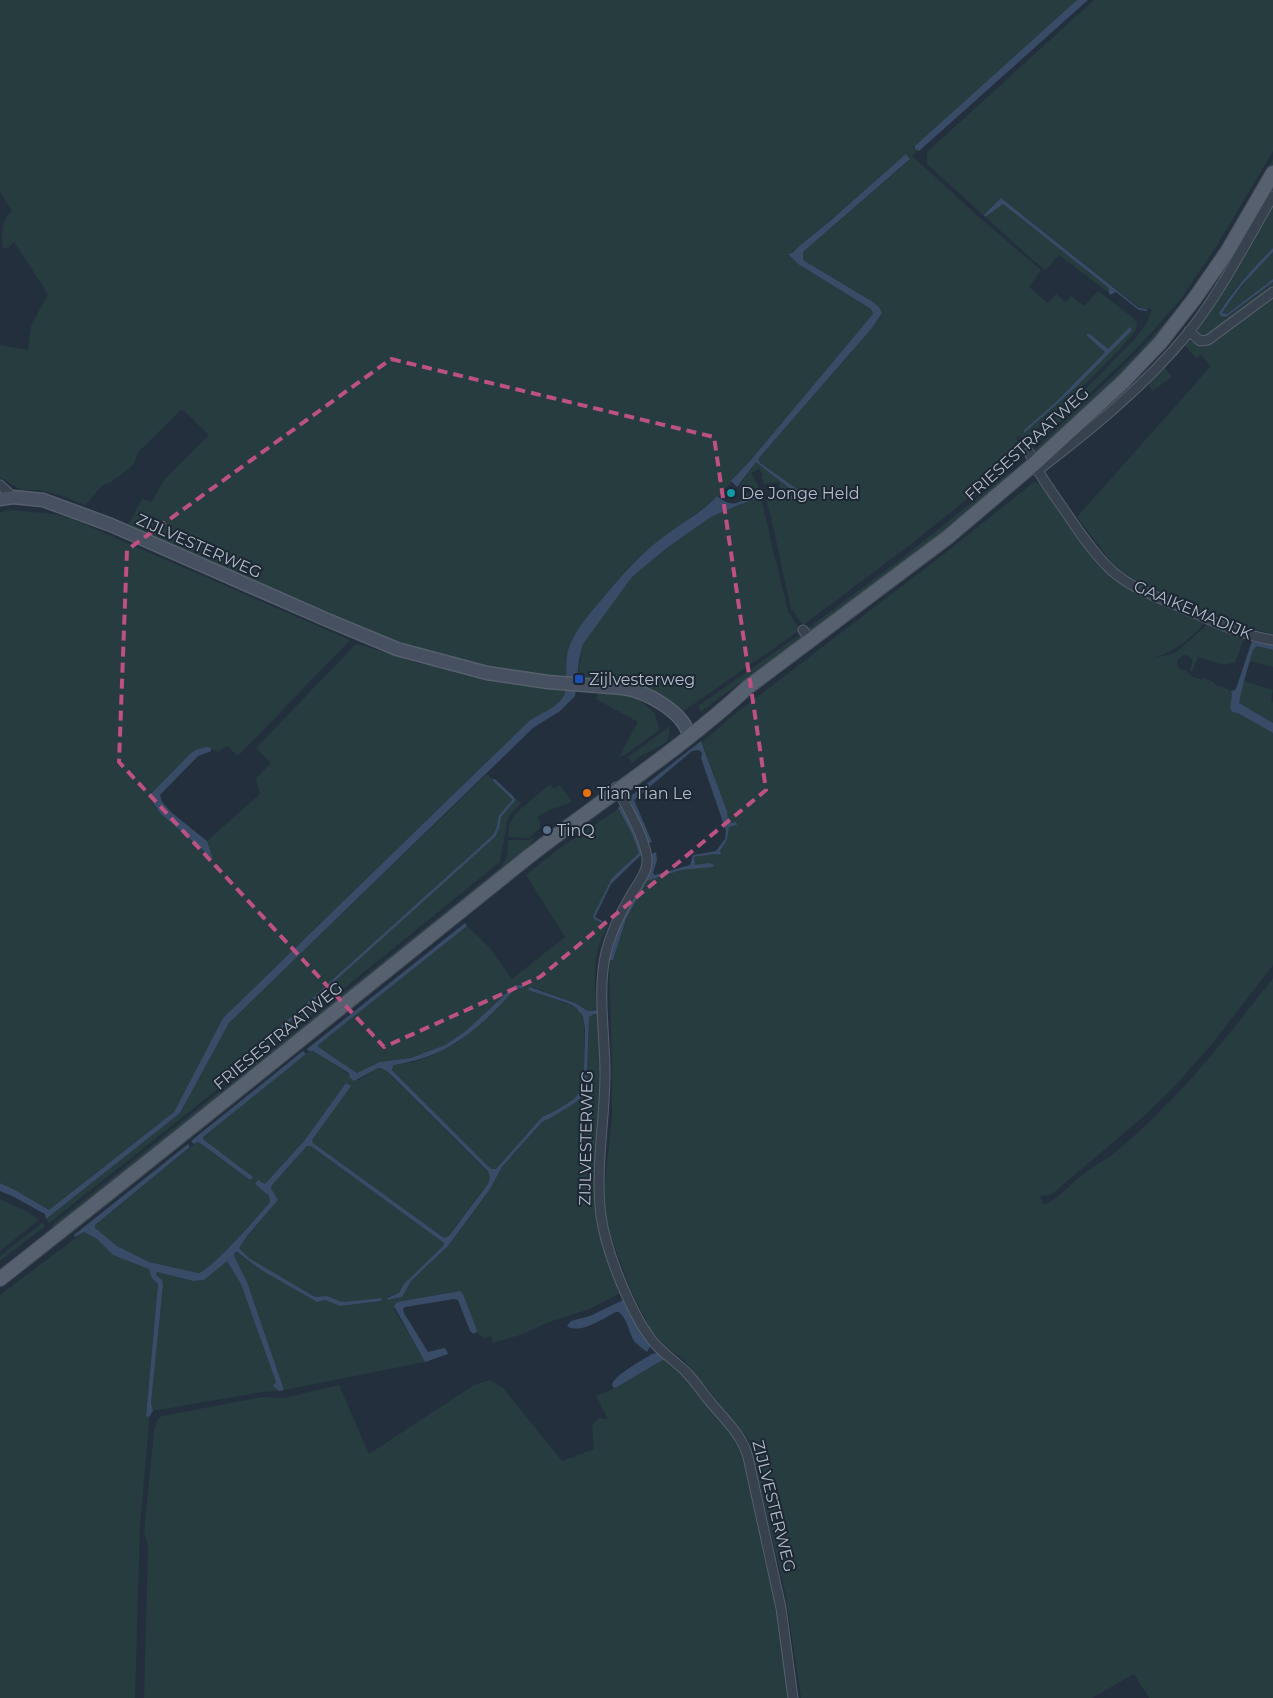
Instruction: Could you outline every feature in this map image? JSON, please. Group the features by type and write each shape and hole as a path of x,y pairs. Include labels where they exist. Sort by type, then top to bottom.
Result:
{"main road":[{"name":"FRIESESTRAATWEG","path":"0,1279 616,788 686,733 729,705 807,635 948,537 1123,382 1178,321 1227,252 1273,173"},
{"name":"ZIJLVESTERWEG","path":"0,499 14,497 43,500 111,525 397,649 487,673 634,690 674,712 686,733"}],"street":[{"name":"FRIESESTRAATWEG","path":"1034,462 1080,438 1132,390 1189,332 1232,268 1273,196"},
{"path":"1189,332 1200,341 1208,340 1273,292"},
{"name":"GAAIKEMADIJK","path":"1034,462 1075,527 1100,558 1127,583 1222,626 1273,640"},
{"path":"0,485 14,497"},
{"name":"ZIJLVESTERWEG","path":"616,788 640,833 646,851 647,864 619,916 610,937 604,962 605,1074 599,1187 601,1217 608,1245 626,1294 649,1336 687,1373 744,1444 780,1600 793,1698"}],"highlighted area":[{"path":"391,359 714,437 766,790 540,977 384,1047 119,762 127,550"}],"green space":[{"path":"0,0 1077,0 914,148 917,151 912,156 1041,270 1029,287 1048,303 1056,294 1066,302 1071,296 1084,306 1098,291 1135,319 1137,324 1136,330 1121,348 1031,435 1026,439 1018,436 1016,440 1027,451 911,544 803,625 791,609 765,495 780,493 779,482 764,484 761,477 763,476 759,469 751,473 758,488 741,491 739,486 756,462 797,494 796,496 770,496 768,498 805,499 760,463 758,459 872,328 881,316 881,310 873,302 803,260 803,252 904,165 910,159 908,155 793,253 788,255 798,264 871,309 872,317 718,497 644,553 620,577 572,640 567,658 566,678 511,673 436,655 365,630 128,525 142,499 152,502 163,481 209,435 182,409 140,450 132,466 111,482 102,486 85,505 60,495 39,490 21,490 0,477 0,345 28,350 31,326 48,294 14,242 8,248 3,248 3,228 6,218 12,211 0,192","holes":["1132,328 1077,386 1024,432 1105,352 1087,336 1088,333 1108,349"]},
{"path":"1094,0 1273,0 1273,151 1216,247 1180,300 1128,357 1033,447 1033,439 1088,387 1137,336 1150,316 1152,309 1140,308 1001,198 986,216 1003,204 1109,288 1110,291 1109,293 1059,255 1046,270 927,164 927,152"},
{"path":"1273,159 1273,165 1216,262 1152,346 1037,453 1034,450 1133,357 1182,304 1223,244"},
{"path":"1273,205 1273,248 1235,289 1219,314 1226,317 1273,282 1273,288 1209,336 1200,335 1197,328"},
{"path":"1273,252 1273,279 1226,314 1222,313 1250,276"},
{"path":"1273,295 1273,634 1249,628 1140,585 1124,575 1113,564 1077,517 1211,366 1201,355 1196,358 1184,345 1183,343 1186,339 1199,345"},
{"path":"1163,366 1172,377 1153,391 1147,383"},
{"path":"1011,471 1013,476 971,512 811,633 807,629 905,556"},
{"path":"1034,482 1040,484 1092,557 1118,582 1202,623 1201,627 1190,638 1166,653 1151,659 1175,653 1207,625 1243,638 1235,662 1224,665 1198,657 1192,672 1189,669 1192,660 1189,656 1184,655 1177,660 1177,665 1181,670 1186,670 1191,676 1202,680 1203,678 1230,690 1232,712 1238,713 1273,733 1273,965 1212,1044 1172,1089 1144,1116 1058,1189 1050,1195 1040,1196 1044,1205 1050,1202 1139,1132 1200,1069 1273,978 1273,1698 1149,1698 1134,1674 1092,1698 801,1698 785,1592 749,1440 683,1359 664,1345 651,1330 631,1290 610,1235 605,1209 605,1182 612,1117 609,960 613,960 626,919 647,881 681,870 713,867 695,865 694,857 715,854 721,856 720,851 727,840 729,827 736,825 728,821 727,811 702,742 731,717 936,560"},
{"path":"755,492 760,495 788,611 800,630 681,713 654,694 577,678 583,644 632,577 668,547 711,517 741,504 759,499 758,496 740,501 741,494"},
{"path":"9,510 54,514 72,519 350,640 238,756 227,746 218,752 207,747 149,796 160,813 212,859 207,841 260,794 256,778 271,763 256,748 355,645 358,644 417,663 562,686 565,690 560,701 528,722 223,1018 174,1112 49,1210 0,1183 0,512"},
{"path":"802,633 804,638 786,654 761,668 700,712 698,706"},
{"path":"1257,646 1273,650 1273,667 1250,661 1253,650"},
{"path":"1244,681 1273,690 1271,701 1273,702 1273,723 1239,704"},
{"path":"599,690 631,694 655,714 659,730 625,755 619,757 638,722 596,699"},
{"path":"669,727 670,733 666,741 643,754 632,763 628,757"},
{"path":"487,774 521,803 508,817 500,862 49,1223 46,1219 180,1113 229,1023"},
{"path":"550,784 554,789 560,785 572,802 547,811 537,817 540,822 540,828 529,838 508,837 509,825 515,814"},
{"path":"618,809 632,834 639,853 612,878 593,918 608,927 599,945 595,967 597,1009 588,1011 575,1003 533,987 529,990 570,1005 580,1011 584,1020 584,1073 581,1090 574,1099 542,1117 496,1169 491,1169 391,1068 393,1065 415,1062 457,1043 515,989 523,988 515,985 467,1030 445,1045 411,1058 380,1062 361,1073 357,1073 318,1048 318,1045 467,926 489,947 512,979 565,937 526,875 557,850"},
{"path":"535,837 522,858 57,1229 51,1226 501,867 507,857 508,840 529,840"},
{"path":"594,1014 597,1016 602,1072 595,1185 596,1220 620,1293 590,1309 493,1343 491,1336 485,1338 476,1333 477,1331 460,1291 397,1302 394,1309 425,1362 284,1390 247,1283 234,1256 235,1252 319,1302 325,1300 340,1306 380,1302 381,1298 342,1302 327,1296 315,1297 249,1258 239,1248 278,1200 271,1188 272,1185 307,1146 311,1146 444,1243 399,1293 387,1297 388,1300 399,1298 411,1281 448,1246 490,1189 502,1167 516,1151 542,1122 564,1110 585,1089 589,1016"},
{"path":"313,1050 358,1080 378,1068 385,1070 488,1171 490,1178 488,1184 449,1236 444,1238 313,1143 312,1140 350,1086 346,1083 304,1141 265,1184 255,1184 269,1196 270,1202 235,1242 204,1270 198,1273 149,1262 117,1246 95,1228 95,1225 197,1142 250,1180 204,1140 203,1137 309,1051"},
{"path":"0,1199 26,1211 39,1220 0,1251"},
{"path":"42,1223 45,1226 0,1261 0,1256"},
{"path":"84,1232 97,1239 111,1252 149,1269 158,1284 146,1414 149,1417 149,1424 140,1526 135,1698 0,1698 0,1295"},
{"path":"227,1261 241,1284 276,1382 275,1387 279,1391 262,1392 153,1411 151,1403 163,1285 160,1278 156,1275 157,1272 198,1281 204,1280"},
{"path":"666,1358 680,1371 743,1449 773,1578 789,1698 144,1698 148,1546 144,1532 154,1432 157,1420 162,1416 262,1397 284,1398 339,1385 369,1454 474,1385 490,1380 503,1388 562,1461 594,1449 592,1427 594,1422 600,1418 608,1419 596,1396 617,1387"}],"water":[{"path":"1077,0 1088,0 919,151 915,149 915,146"},
{"path":"906,154 910,159 803,252 803,260 873,302 882,313 872,328 758,459 760,463 804,494 805,499 768,498 770,496 796,496 797,494 756,462 737,487 731,481 750,461 873,314 871,309 798,264 788,254 793,253"},
{"path":"1001,198 1139,308 1147,309 1147,311 1139,310 1116,292 1110,295 1109,288 1003,204 985,217 984,215"},
{"path":"1273,248 1273,252 1242,285 1222,313 1227,314 1273,279 1273,282 1226,317 1221,316 1219,313 1231,296"},
{"path":"1130,327 1132,330 1077,386 1024,433 1024,430 1055,403 1105,352 1087,334 1090,334 1108,349"},
{"path":"717,496 728,503 737,503 751,497 758,496 759,498 711,517 668,547 632,577 583,644 579,660 575,696 560,711 533,728 229,1023 180,1113 46,1219 45,1214 0,1191 0,1183 49,1210 174,1112 223,1018 528,722 561,700 566,687 566,661 571,641 586,619 616,582 640,557 666,535 706,507"},
{"path":"1252,641 1273,645 1273,650 1257,646 1253,650 1239,703 1273,723 1273,733 1238,713 1232,712 1230,708 1231,691 1235,690 1237,686"},
{"path":"701,741 727,811 728,821 730,823 736,822 737,825 729,827 727,840 720,851 721,855 694,857 695,865 710,863 714,865 713,867 681,870 647,881 626,919 613,960 609,960 619,927 650,870 652,854 656,852 657,860 653,873 655,875 690,865 693,855 716,851 725,839 726,831 701,758 702,753 699,750 692,751 634,800 652,842 648,843 630,800 631,796"},
{"path":"211,748 211,751 198,756 160,795 162,802 172,813 207,841 213,859 160,813 149,796 189,755 195,750"},
{"path":"620,806 633,829 642,854 611,884 595,917 604,922 604,924 594,919 593,916 612,878 639,853 632,834 618,808"},
{"path":"465,923 467,926 318,1045 318,1047 357,1073 380,1062 411,1058 445,1045 467,1030 515,985 524,985 523,988 515,989 488,1017 461,1039 430,1056 393,1065 392,1070 491,1169 496,1169 542,1117 574,1099 581,1090 584,1073 585,1029 583,1016 570,1004 528,990 530,987 575,1003 588,1011 599,1010 599,1015 594,1014 589,1017 587,1074 583,1095 576,1102 542,1122 502,1167 490,1189 448,1246 411,1281 402,1297 388,1300 387,1298 399,1293 404,1284 444,1243 311,1146 307,1146 272,1185 271,1188 278,1200 239,1248 249,1258 315,1297 327,1296 342,1302 381,1298 382,1301 340,1306 325,1300 317,1302 263,1271 235,1252 234,1256 247,1282 284,1390 279,1391 273,1386 276,1382 241,1284 227,1261 204,1280 194,1281 157,1272 156,1275 162,1280 163,1285 151,1403 153,1411 149,1417 146,1416 158,1284 152,1278 149,1269 113,1255 97,1239 84,1232 75,1237 74,1235 188,1144 190,1147 95,1225 95,1228 117,1246 149,1262 198,1273 224,1253 270,1202 269,1196 255,1184 258,1180 265,1184 304,1141 346,1083 351,1086 312,1140 313,1143 444,1238 449,1236 488,1184 490,1178 488,1171 388,1072 378,1068 354,1081 350,1078 349,1073 307,1049"},
{"path":"303,1051 306,1054 203,1137 204,1140 253,1177 250,1180 200,1143 194,1144 191,1141"},
{"path":"460,1291 463,1294 477,1331 474,1334 470,1331 458,1300 454,1299 405,1307 403,1309 428,1352 446,1349 448,1354 425,1362 394,1306 397,1302"},
{"path":"623,1300 651,1345 647,1352 635,1342 625,1319 619,1312 585,1327 572,1328 567,1326 571,1321 590,1316"},
{"path":"658,1353 666,1358 614,1388 612,1385 614,1381 623,1372 652,1354"}],"waterway":[{"path":"282,1027 494,836 498,828 500,816 514,800 494,780"}],"place":[{"name":"De Jonge Held","path":"731,493"},
{"name":"Zijlvesterweg","path":"579,679"},
{"name":"Tian Tian Le","path":"587,793"},
{"name":"TinQ","path":"547,830"}]}
